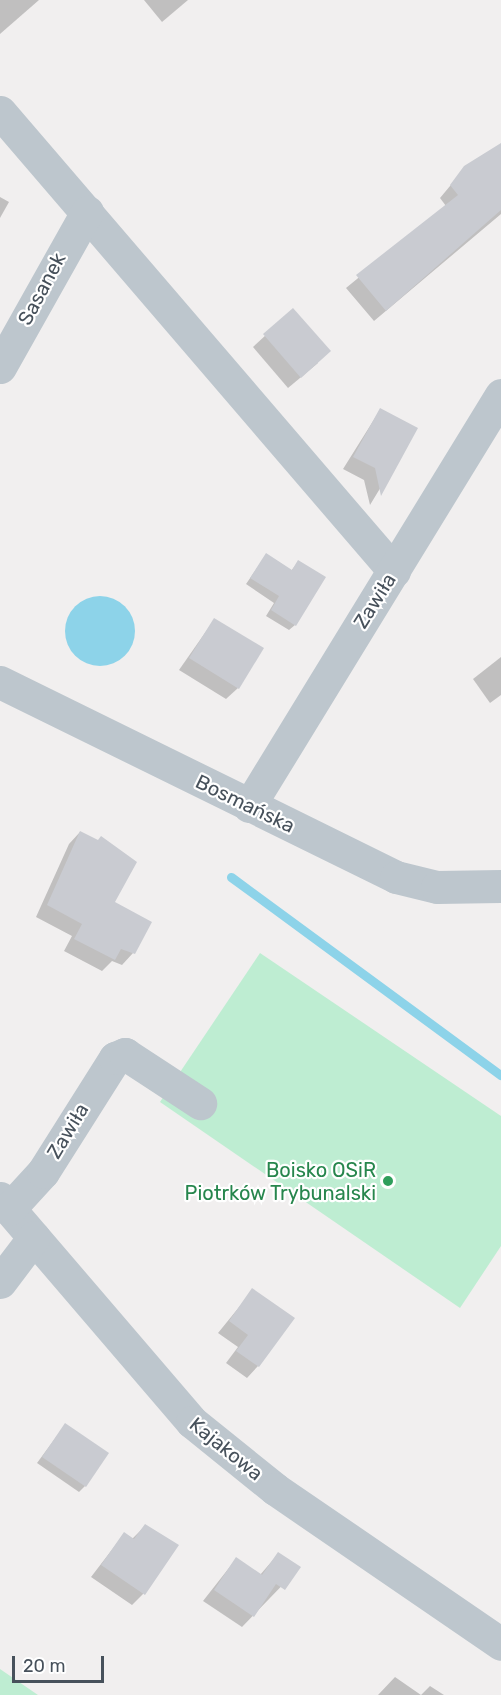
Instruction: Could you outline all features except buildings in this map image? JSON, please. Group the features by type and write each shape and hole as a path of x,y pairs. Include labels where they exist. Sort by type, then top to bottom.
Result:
{"street":[{"path":"0,112 394,570"},
{"name":"Sasanek","path":"0,367 87,212"},
{"name":"Zawiła","path":"249,806 501,395"},
{"name":"Bosmańska","path":"0,682 396,877 436,887 501,886"},
{"name":"Zawiła","path":"4,1204 43,1172 106,1066 125,1054 200,1103"},
{"name":"Kajakowa","path":"4,1204 34,1237 124,1350 192,1422 275,1489 501,1644"},
{"path":"0,1282 34,1237"}],"green space":[{"name":"Boisko OSiR Piotrków Trybunalski","path":"260,953 501,1116 501,1246 460,1308 160,1102"},
{"path":"0,1669 38,1695 0,1695"}],"water":[{"path":"107,596 120,602 129,611 133,617 135,631 133,645 125,656 114,664 93,666 75,656 67,645 65,624 75,606 86,598"}],"waterway":[{"path":"231,877 501,1075"}],"place":[{"name":"Boisko OSiR Piotrków Trybunalski","path":"388,1181"}]}
